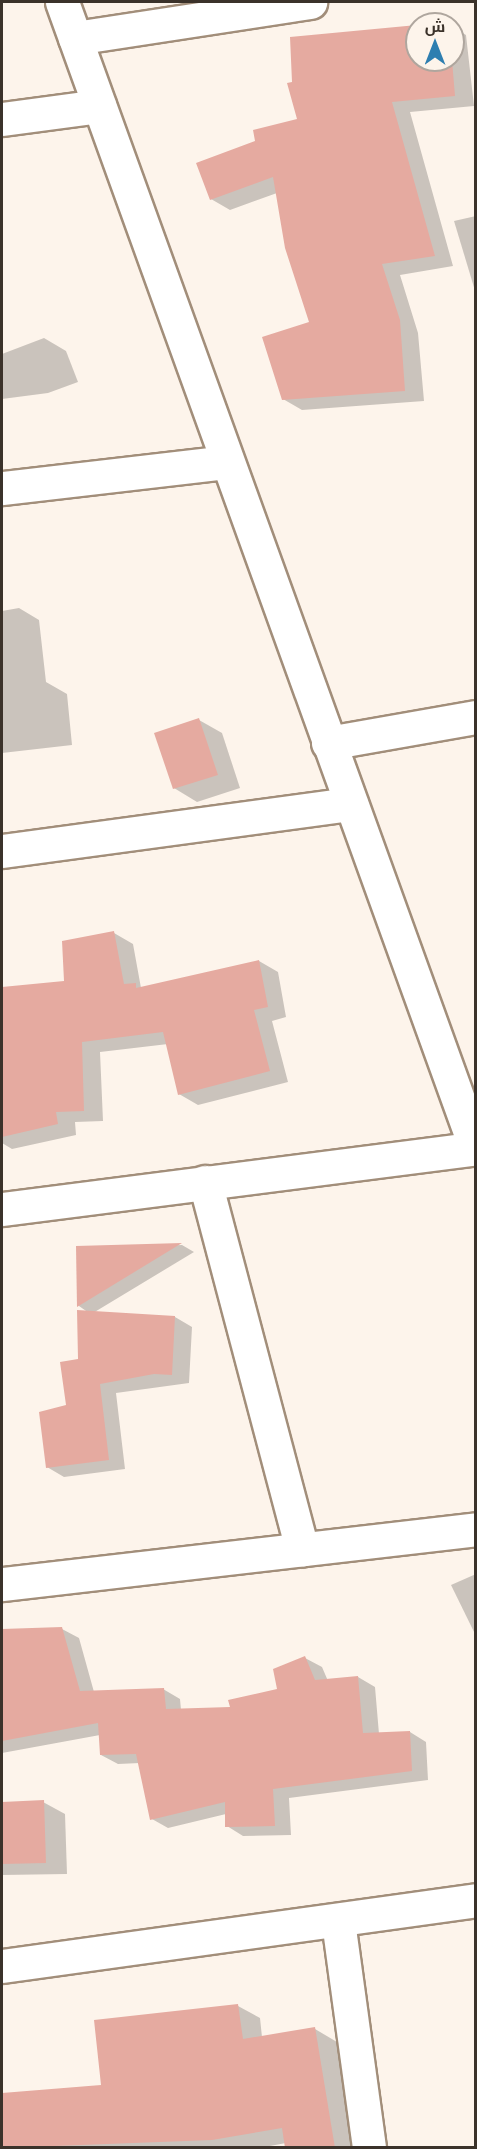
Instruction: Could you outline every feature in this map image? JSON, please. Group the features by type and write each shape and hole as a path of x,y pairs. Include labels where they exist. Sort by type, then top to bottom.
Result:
{"street":[{"path":"2,1209 475,1148 62,2"},
{"path":"75,38 310,2"},
{"path":"2,119 99,106"},
{"path":"2,488 227,462"},
{"path":"328,743 476,717"},
{"path":"2,851 351,804"},
{"path":"205,1182 302,1549"},
{"path":"2,1584 476,1529"},
{"path":"2,1966 476,1900"},
{"path":"338,1921 369,2148"}],"building":[{"path":"405,26 405,72 453,72 455,96 392,102 435,256 382,264 400,320 405,391 282,400 262,337 309,322 285,248 273,177 210,200 196,163 255,141 253,130 297,119 287,83 292,82 290,37"},
{"path":"199,718 218,775 173,789 154,733"},
{"path":"114,931 124,984 136,983 136,988 259,960 268,1007 254,1010 270,1071 178,1095 163,1032 82,1042 84,1111 56,1112 58,1124 2,1137 2,987 64,981 62,941"},
{"path":"182,1243 77,1307 76,1246"},
{"path":"77,1310 175,1316 172,1375 154,1374 100,1384 109,1460 46,1468 39,1412 66,1405 60,1362 78,1359"},
{"path":"62,1627 80,1691 164,1688 166,1709 230,1707 228,1700 277,1689 273,1669 305,1656 315,1680 358,1676 363,1733 410,1731 412,1771 273,1789 275,1826 225,1827 225,1802 150,1820 136,1754 100,1755 98,1723 2,1741 2,1629"},
{"path":"44,1800 46,1863 2,1864 2,1802"},
{"path":"238,2004 243,2039 315,2027 335,2148 285,2148 282,2128 212,2140 2,2148 2,2093 101,2085 94,2020"}]}
